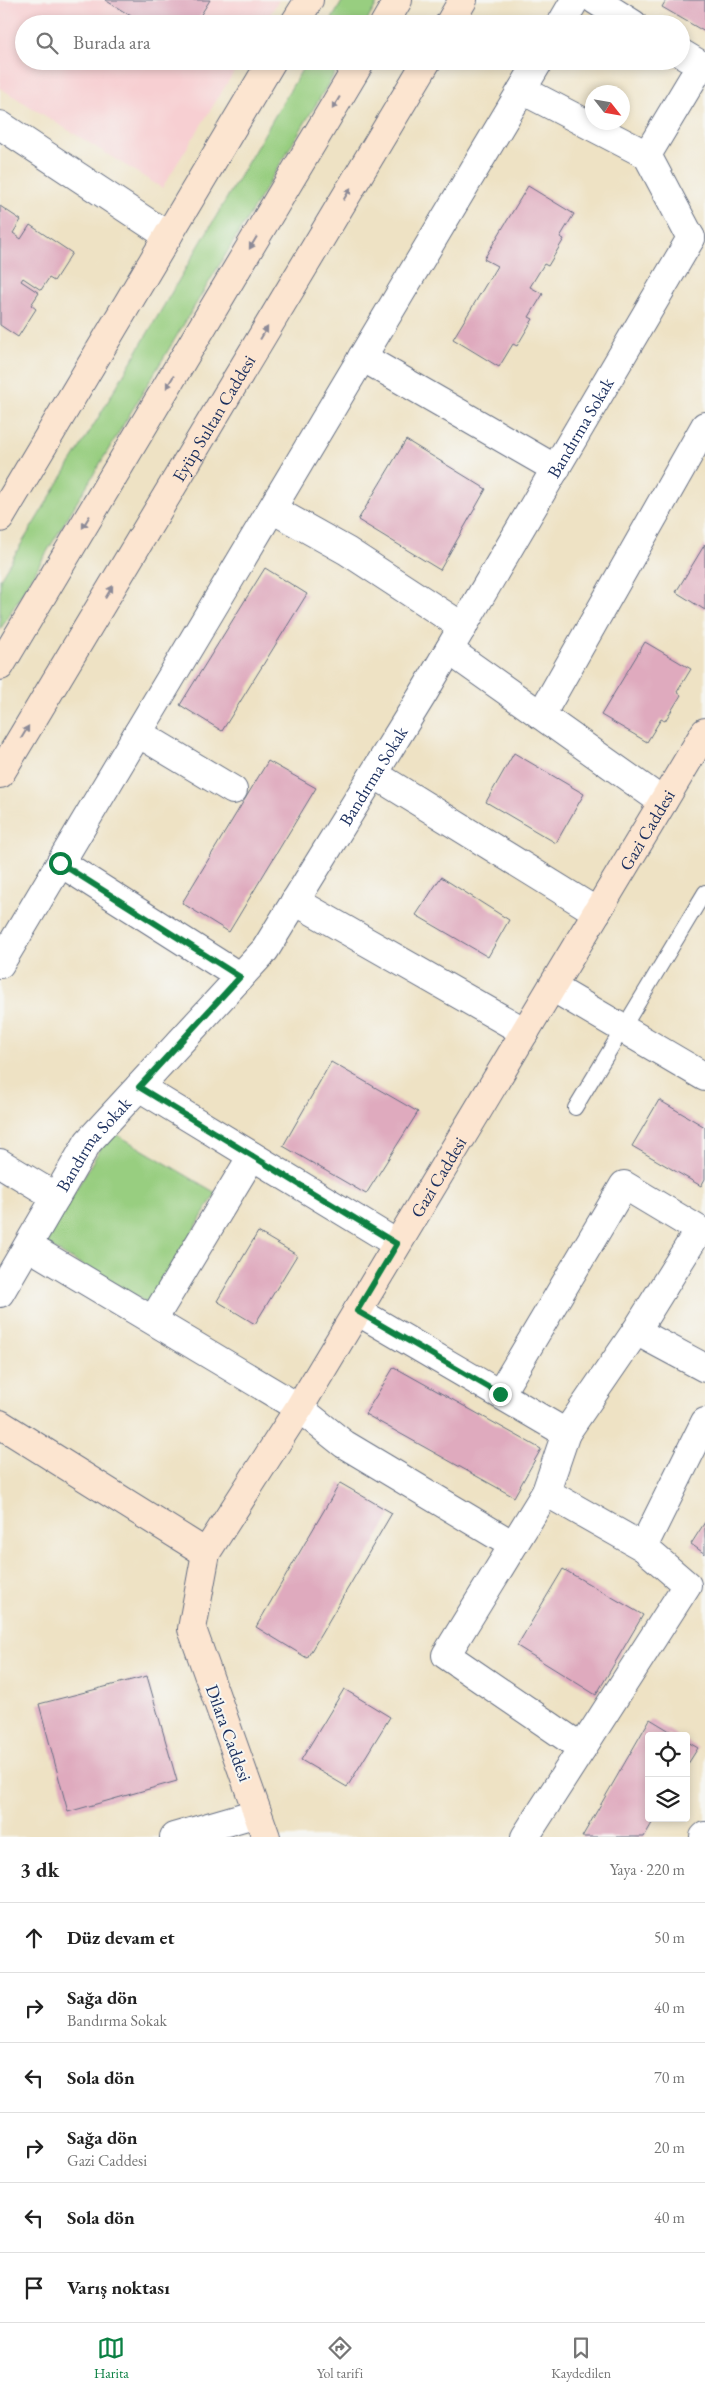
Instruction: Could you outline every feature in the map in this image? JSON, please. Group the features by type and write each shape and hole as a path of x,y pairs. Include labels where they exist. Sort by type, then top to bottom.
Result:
{"street":[{"path":"300,15 309,0"},
{"path":"389,15 398,0"},
{"path":"454,15 463,0"},
{"path":"566,15 575,0"},
{"path":"595,0 619,15"},
{"path":"647,155 696,61"},
{"path":"0,518 267,70"},
{"path":"0,666 357,70"},
{"name":"Eyüp Sultan Caddesi","path":"0,774 422,70"},
{"path":"0,964 534,70"},
{"path":"522,90 647,155 698,241"},
{"path":"0,124 168,236"},
{"name":"Bandırma Sokak","path":"0,1292 88,1142 265,950 374,774 556,468 698,241"},
{"path":"362,357 556,468"},
{"path":"541,715 705,428"},
{"path":"272,509 347,551 456,638 541,715 663,802"},
{"path":"138,732 233,790"},
{"name":"Gazi Caddesi","path":"192,1629 206,1553 299,1408 705,732"},
{"path":"374,774 597,912"},
{"path":"60,863 240,977"},
{"path":"295,901 525,1032"},
{"path":"552,987 705,1077"},
{"path":"139,1087 397,1244"},
{"path":"153,1320 252,1156"},
{"path":"0,1163 56,1197"},
{"path":"500,1394 624,1185 699,1230 636,1331 566,1433 546,1492 446,1655 582,1748"},
{"path":"28,1246 299,1408 344,1444 513,1545"},
{"path":"357,1311 566,1433"},
{"path":"636,1331 705,1368"},
{"path":"643,1547 705,1422"},
{"path":"0,1424 206,1553"},
{"path":"525,1837 687,1585 643,1547 546,1492"},
{"name":"Dilara Caddesi","path":"192,1629 261,1825"},
{"path":"174,1837 261,1825"}],"lane":[{"path":"576,1108 705,892"}],"shaded area":[{"path":"0,0 279,0 270,15 15,15 15,70 235,70 162,188 0,88"}],"green space":[{"path":"343,0 379,0 370,15 334,15"},
{"path":"302,70 337,70 0,630 0,579 101,413"},
{"path":"111,1131 216,1193 149,1304 44,1243"}],"building":[{"path":"105,0 210,0 201,15 129,15"},
{"path":"666,0 705,0 705,32 690,23 690,15 676,15 662,7"},
{"path":"528,186 574,214 560,237 564,239 548,266 544,264 530,287 543,294 529,317 533,319 517,346 513,344 499,367 453,339 497,266 484,259"},
{"path":"0,206 21,220 13,233 21,239 30,225 72,253 54,281 49,278 41,290 23,278 21,281 39,293 31,305 36,309 18,337 0,325"},
{"path":"406,440 486,489 440,570 358,520"},
{"path":"705,544 705,610 676,592"},
{"path":"265,568 307,594 222,731 180,705"},
{"path":"645,642 691,669 677,692 681,695 665,721 661,719 647,742 601,715"},
{"path":"514,753 584,794 556,843 486,802"},
{"path":"268,761 316,788 229,932 182,903"},
{"path":"441,877 509,920 488,957 416,915"},
{"path":"331,1062 418,1112 366,1194 283,1146"},
{"path":"659,1100 705,1127 705,1179 701,1186 632,1146"},
{"path":"258,1232 297,1255 255,1324 217,1301"},
{"path":"394,1367 541,1449 514,1497 365,1414"},
{"path":"340,1483 392,1513 307,1658 256,1627"},
{"path":"705,1522 705,1554 691,1544"},
{"path":"563,1569 643,1615 596,1695 517,1646"},
{"path":"147,1676 177,1781 68,1812 39,1704"},
{"path":"344,1689 390,1717 347,1787 301,1760"},
{"path":"650,1719 671,1732 645,1732 645,1822 653,1822 644,1837 582,1837"},
{"path":"690,1743 698,1748 690,1761"}],"route":[{"path":"60,863 240,977 139,1087 397,1244 357,1311 500,1394"}]}
